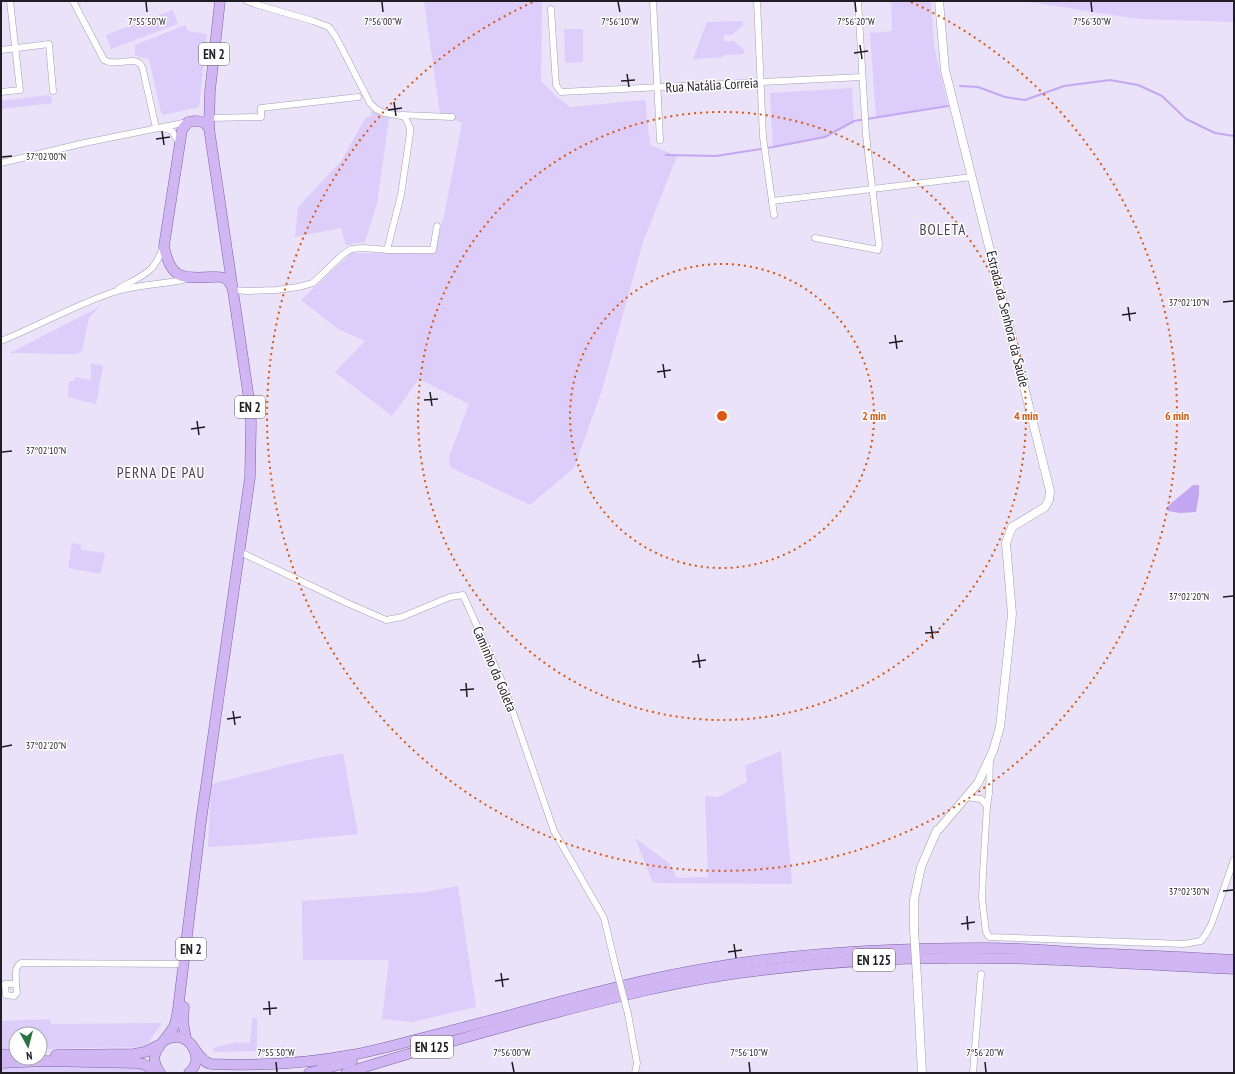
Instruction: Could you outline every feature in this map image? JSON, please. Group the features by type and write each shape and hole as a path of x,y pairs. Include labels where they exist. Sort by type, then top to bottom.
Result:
{"main road":[{"name":"EN 2","path":"160,1073 156,1068 154,1056 174,1026 178,1010 206,782 250,477 251,423 247,386 209,123 209,106 220,1"},
{"path":"209,106 203,114 183,127 179,143 164,246 166,259 169,266 180,276 191,278 218,276 222,274 229,264"},
{"path":"190,122 200,121 209,123"},
{"path":"218,276 226,280 232,288"},
{"name":"EN 2","path":"189,1073 194,1067 196,1055 194,1049 188,1042 183,1022 192,928 196,859"},
{"name":"EN 125","path":"309,1073 457,1029 499,1019 596,991 713,967 802,955 883,950 986,948 1234,960"},
{"name":"EN 125","path":"346,1073 400,1056 613,998 653,989 761,970 824,963 897,959 955,958 1062,960 1234,969"},
{"path":"366,1073 519,1023"},
{"path":"48,1055 134,1054 145,1052 177,1037 188,1042 207,1063 300,1063 352,1055 457,1029"},
{"path":"1,1062 43,1061 137,1063 143,1064 160,1073"}],"street":[{"path":"1,92 20,90 10,1"},
{"path":"73,1 104,60 113,64 134,61 140,64 143,70 158,128"},
{"path":"247,1 329,27 336,37 370,103 376,109 384,113 397,115 452,117"},
{"path":"654,1 660,140"},
{"path":"757,1 764,153 774,215"},
{"path":"815,238 878,250 879,245 864,112 858,1"},
{"name":"Estrada da Senhora da Saúde","path":"922,1073 914,929 914,900 921,866 937,830 940,829 978,783 991,756 1000,727 1012,614 1006,543 1012,528 1045,507 1049,500 1050,491 945,70 939,1"},
{"name":"Rua Natália Correia","path":"551,9 556,86 561,92 862,77"},
{"path":"1,50 49,44 53,91"},
{"path":"209,123 261,117 261,108 358,97"},
{"path":"387,250 401,195 410,133 408,122 404,117 397,115"},
{"path":"1,163 190,122"},
{"path":"158,128 167,128 172,131 179,143"},
{"path":"772,201 972,177"},
{"path":"232,288 248,291 277,290 313,283 351,249 433,250 437,226"},
{"path":"1,341 111,293 144,275 156,263 164,246"},
{"path":"111,293 137,286 191,278"},
{"name":"Caminho da Goleta","path":"240,552 386,620 402,617 450,597 463,595 504,686 554,831 604,918 628,1014 638,1063 635,1073"},
{"path":"991,756 982,872 982,899 986,932 989,937 1184,944 1200,941 1211,925 1234,860"},
{"path":"966,797 981,799 987,806"},
{"path":"16,984 16,969 21,963 183,964"},
{"path":"973,1073 981,974"}],"shaded area":[{"path":"424,1 542,1 541,81 557,97 570,107 645,100 650,145 677,156 643,242 602,390 574,468 530,505 450,467 449,457 469,404 419,379 392,416 335,372 365,341 338,329 301,300 351,253 433,254 444,216 462,123 440,113"},
{"path":"891,1 931,1 934,46 948,106 876,117 870,33 892,31"},
{"path":"1023,1 1231,1 1234,8 1234,22 1139,19"},
{"path":"173,10 178,24 111,49 106,35"},
{"path":"743,21 743,25 732,35 724,35 724,41 734,41 744,50 744,54 693,59 707,22"},
{"path":"185,25 188,31 207,34 199,107 163,115 161,112 149,59 135,55 135,45"},
{"path":"564,29 583,29 583,62 565,63"},
{"path":"852,88 854,121 825,137 773,147 770,93"},
{"path":"48,95 51,96 52,103 1,109 1,101"},
{"path":"371,111 389,118 377,204 365,242 346,245 341,228 295,237 298,207 341,161 366,117 371,116"},
{"path":"99,307 89,318 82,350 77,354 10,353"},
{"path":"91,363 103,366 96,404 68,397 69,381 74,381 75,377 91,380"},
{"path":"1193,485 1199,485 1196,512 1180,513 1168,511 1168,506"},
{"path":"72,543 81,545 81,550 105,553 101,574 68,568"},
{"path":"781,751 792,884 653,883 635,838 669,863 677,878 708,877 705,796 718,797 747,782 745,766"},
{"path":"343,753 358,834 259,844 208,847 211,784 303,761"},
{"path":"458,886 476,1007 413,1022 382,1019 389,960 303,960 302,901 426,892"},
{"path":"252,1018 257,1018 257,1051 214,1052 213,1048 237,1042 250,1043"},
{"path":"50,1019 51,1024 162,1023 145,1047 48,1049 48,1026 8,1026 8,1050 1,1050 1,1021"},
{"path":"48,1065 134,1066 148,1070 152,1073 1,1073 1,1066 48,1066"}],"waterway":[{"path":"960,86 978,87 1005,97 1025,100 1064,86 1110,80 1138,85 1162,96 1186,119 1215,133 1234,136"},
{"path":"666,155 716,156 773,147 825,137 854,121 948,106"}],"district":[{"name":"BOLETA","path":"943,230"},
{"name":"PERNA DE PAU","path":"161,473"}]}
